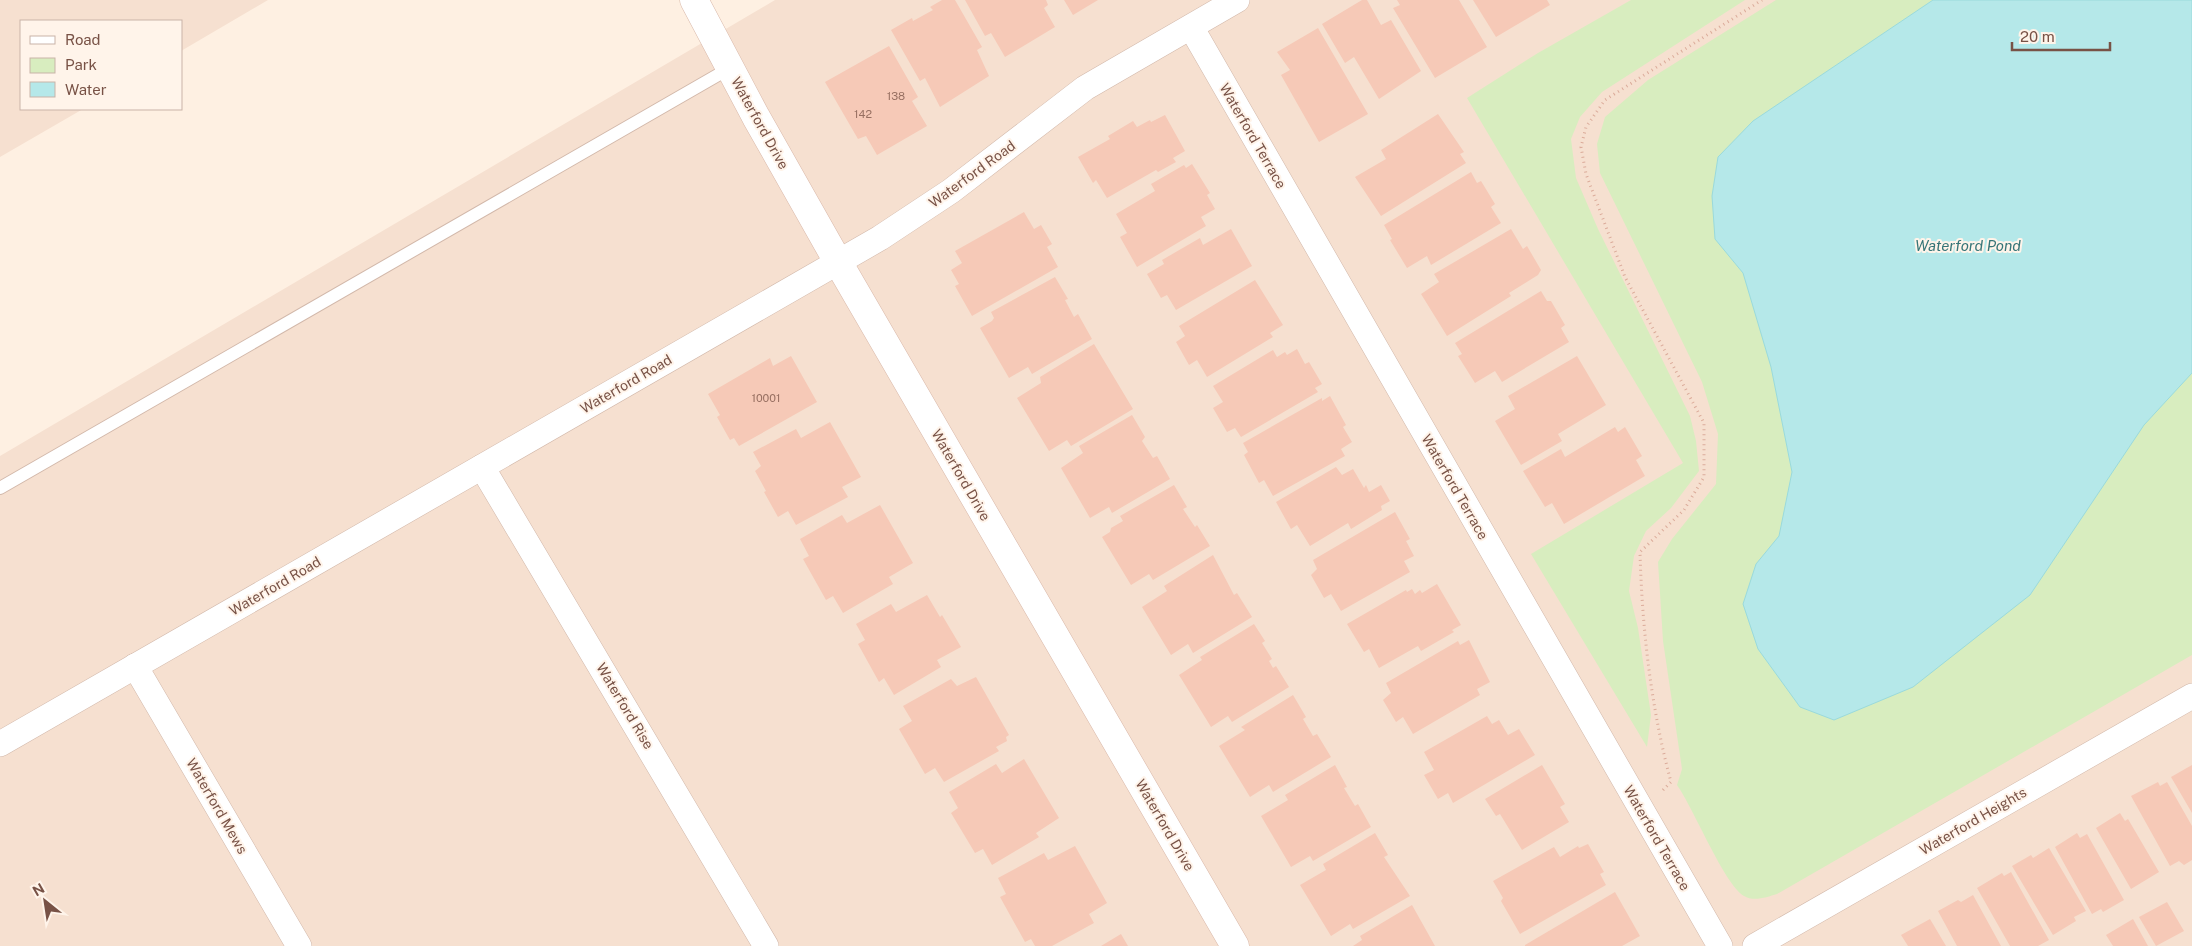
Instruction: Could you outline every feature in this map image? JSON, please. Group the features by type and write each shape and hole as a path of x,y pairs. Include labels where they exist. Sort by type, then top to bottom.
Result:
{"street":[{"name":"Waterford Drive","path":"694,0 756,117 838,262 1235,946"},
{"name":"Waterford Road","path":"0,744 880,238 951,191 1085,88 1237,0"},
{"name":"Waterford Terrace","path":"1191,27 1720,946"},
{"name":"Waterford Rise","path":"482,466 766,946"},
{"name":"Waterford Mews","path":"135,666 299,946"},
{"name":"Waterford Heights","path":"1754,946 2192,696"}],"lane":[{"path":"0,488 730,68"}],"path":[{"path":"1661,791 1670,782 1658,729 1646,634 1640,552 1684,510 1704,477 1704,423 1625,277 1586,174 1581,147 1586,127 1605,100 1762,0"}],"shaded area":[{"path":"0,0 268,0 182,50 182,20 20,20 20,110 81,110 0,157"},
{"path":"775,0 2192,0 2192,946 0,946 0,456"}],"green space":[{"path":"1631,0 1745,0 1602,92 1580,117 1571,139 1576,178 1598,229 1690,416 1696,441 1699,471 1671,508 1646,531 1634,556 1629,591 1638,628 1651,715 1647,747 1531,554 1683,463 1467,98 1538,53"},
{"name":"Waterford Pond","path":"1776,0 2192,0 2192,655 1777,894 1756,899 1744,896 1727,877 1677,785 1682,769 1663,641 1658,562 1672,539 1716,484 1718,434 1702,382 1600,173 1597,144 1605,117 1648,80"}],"water":[{"name":"Waterford Pond","path":"1933,0 2192,0 2192,373 2144,425 2030,595 1913,687 1834,720 1800,707 1758,649 1743,604 1756,564 1779,536 1792,472 1771,367 1743,273 1715,239 1712,196 1718,157 1753,121"}],"building":[{"path":"942,0 955,0 982,47 977,50 989,76 940,107 925,78 920,81 891,30 912,18 913,21 933,10 930,7"},
{"path":"965,0 1046,0 1048,5 1044,8 1055,27 1005,57 991,33 985,36"},
{"path":"1064,0 1098,0 1073,15"},
{"path":"1362,0 1367,0 1381,25 1391,20 1421,71 1379,99 1354,57 1345,63 1322,24"},
{"path":"1397,0 1459,0 1487,47 1435,78 1393,8 1400,5"},
{"path":"1473,0 1547,0 1550,5 1496,37"},
{"path":"1318,28 1368,114 1319,142 1281,75 1290,70 1277,52"},
{"path":"889,46 918,97 912,101 927,126 877,155 866,136 858,139 825,82"},
{"path":"1438,114 1464,152 1460,154 1466,163 1381,216 1355,177 1386,159 1381,150"},
{"path":"1165,115 1185,151 1173,158 1176,162 1158,172 1156,170 1107,198 1096,180 1093,183 1078,157 1110,139 1108,136 1133,121 1137,127"},
{"path":"1192,164 1210,193 1207,195 1215,209 1201,217 1206,226 1137,267 1120,237 1127,233 1116,214 1155,191 1151,184 1184,165 1186,168"},
{"path":"1471,172 1477,183 1481,181 1495,204 1491,207 1501,223 1431,265 1427,256 1407,268 1390,240 1392,239 1384,225"},
{"path":"1024,212 1034,229 1041,225 1052,244 1047,247 1058,267 972,316 955,286 959,284 951,270 962,263 955,251"},
{"path":"1231,229 1252,266 1176,310 1167,295 1161,298 1147,274 1164,264 1162,260 1200,238 1203,245"},
{"path":"1511,229 1523,249 1527,246 1541,270 1538,275 1509,293 1511,296 1447,336 1421,294 1439,282 1434,274"},
{"path":"1055,277 1068,299 1065,300 1074,317 1078,314 1092,339 1032,374 1028,367 1009,378 980,328 992,321 994,318 991,312"},
{"path":"1255,280 1283,325 1270,333 1273,337 1207,377 1197,360 1189,365 1176,342 1185,336 1179,326"},
{"path":"1541,291 1547,301 1551,301 1565,325 1561,328 1569,342 1502,382 1495,371 1475,383 1458,356 1462,354 1455,343"},
{"path":"1094,344 1133,409 1071,446 1067,440 1049,451 1017,398 1041,383 1040,377"},
{"path":"1297,349 1305,364 1309,362 1322,384 1315,388 1318,392 1241,437 1235,428 1227,432 1213,408 1223,402 1213,386 1273,350 1277,357 1285,352 1287,355"},
{"path":"791,356 817,402 739,446 734,438 730,440 717,417 720,415 708,394 770,358 773,366"},
{"path":"1577,356 1606,405 1558,434 1562,441 1521,465 1495,421 1515,409 1508,396"},
{"path":"1330,396 1346,425 1343,427 1352,442 1341,449 1345,456 1273,496 1264,480 1259,483 1244,455 1248,452 1243,443 1322,398 1322,401"},
{"path":"1132,415 1145,437 1142,441 1153,458 1157,456 1170,479 1112,513 1109,507 1090,518 1061,468 1083,453 1079,446"},
{"path":"830,422 861,477 842,487 848,497 796,525 788,511 778,517 755,471 761,466 753,452 796,429 801,438"},
{"path":"1615,427 1618,432 1625,427 1642,456 1636,460 1645,476 1564,524 1552,503 1545,507 1523,471 1561,449 1565,457"},
{"path":"1336,467 1342,475 1353,469 1364,488 1366,485 1369,492 1381,485 1390,501 1381,506 1382,510 1351,529 1348,523 1310,546 1297,525 1291,529 1276,502"},
{"path":"1174,485 1187,507 1183,509 1195,527 1197,525 1210,546 1153,580 1149,574 1131,585 1102,537 1110,532 1111,528 1123,521 1120,516"},
{"path":"880,505 913,563 889,577 893,584 843,613 833,596 826,600 803,559 809,556 800,539 842,515 847,523"},
{"path":"1395,512 1410,539 1406,541 1414,556 1404,561 1410,572 1341,611 1331,594 1324,598 1311,575 1317,569 1313,560"},
{"path":"1213,555 1234,595 1237,593 1252,617 1193,653 1188,644 1171,655 1142,607 1167,591 1164,586"},
{"path":"1437,584 1461,625 1452,630 1454,632 1421,651 1418,646 1379,668 1369,649 1364,652 1347,624 1406,590 1407,592 1412,589 1415,594 1420,590 1422,593"},
{"path":"927,595 940,617 942,615 961,647 937,660 941,667 894,695 884,678 879,682 858,644 865,640 856,624 891,604 896,612"},
{"path":"1254,624 1265,641 1262,643 1272,659 1269,661 1273,668 1276,666 1289,687 1232,722 1228,716 1211,727 1179,675 1202,660 1200,657"},
{"path":"1469,640 1490,682 1477,689 1480,695 1413,734 1403,717 1396,722 1383,700 1391,693 1386,683 1458,641 1460,645"},
{"path":"976,677 1009,735 1006,737 1007,741 996,747 999,751 944,782 935,768 925,774 899,729 912,721 903,706 951,679 957,686"},
{"path":"1293,695 1306,717 1303,719 1313,736 1317,734 1331,757 1273,792 1269,785 1250,797 1219,746 1245,730 1241,727"},
{"path":"1487,716 1492,724 1499,720 1508,735 1519,729 1535,755 1453,803 1448,793 1438,799 1424,775 1434,770 1424,752"},
{"path":"1024,759 1059,818 1036,833 1039,837 992,865 983,849 975,853 951,813 958,808 949,792 996,764 1002,773"},
{"path":"1335,765 1347,787 1344,788 1355,806 1358,804 1371,827 1313,861 1310,856 1291,867 1261,816 1288,800 1285,795"},
{"path":"1542,765 1565,804 1560,807 1569,822 1522,850 1500,814 1496,816 1485,799"},
{"path":"2192,765 2192,813 2171,777"},
{"path":"2158,782 2160,786 2167,782 2192,826 2192,860 2184,865 2179,861 2170,866 2131,796"},
{"path":"2120,813 2125,821 2128,819 2159,872 2131,889 2096,828"},
{"path":"1375,833 1388,855 1384,857 1410,896 1353,929 1350,924 1331,936 1300,885 1326,870 1323,864"},
{"path":"2077,833 2080,838 2087,834 2124,900 2103,912 2101,909 2092,914 2055,847"},
{"path":"1588,844 1604,872 1600,874 1606,885 1520,934 1501,901 1503,898 1493,881 1554,847 1560,857 1578,846 1579,848"},
{"path":"1075,846 1107,903 1089,914 1094,923 1052,946 1035,946 1031,939 1025,942 1000,897 1006,894 998,878 1044,853 1048,860"},
{"path":"2049,848 2086,911 2074,917 2076,921 2053,935 2012,866 2031,855 2033,858"},
{"path":"2011,872 2049,940 2038,946 2010,946 1977,888 2002,873 2004,876"},
{"path":"1615,892 1640,936 1622,946 1525,946 1525,945"},
{"path":"1973,895 2001,946 1957,946 1938,911 1958,900 1961,902"},
{"path":"2167,902 2184,931 2156,946 2139,917"},
{"path":"1412,905 1435,946 1353,946 1362,940 1360,936"},
{"path":"1930,919 1946,946 1908,946 1901,935"},
{"path":"2133,919 2148,946 2113,946 2106,935"},
{"path":"1121,934 1128,946 1101,946"}]}
